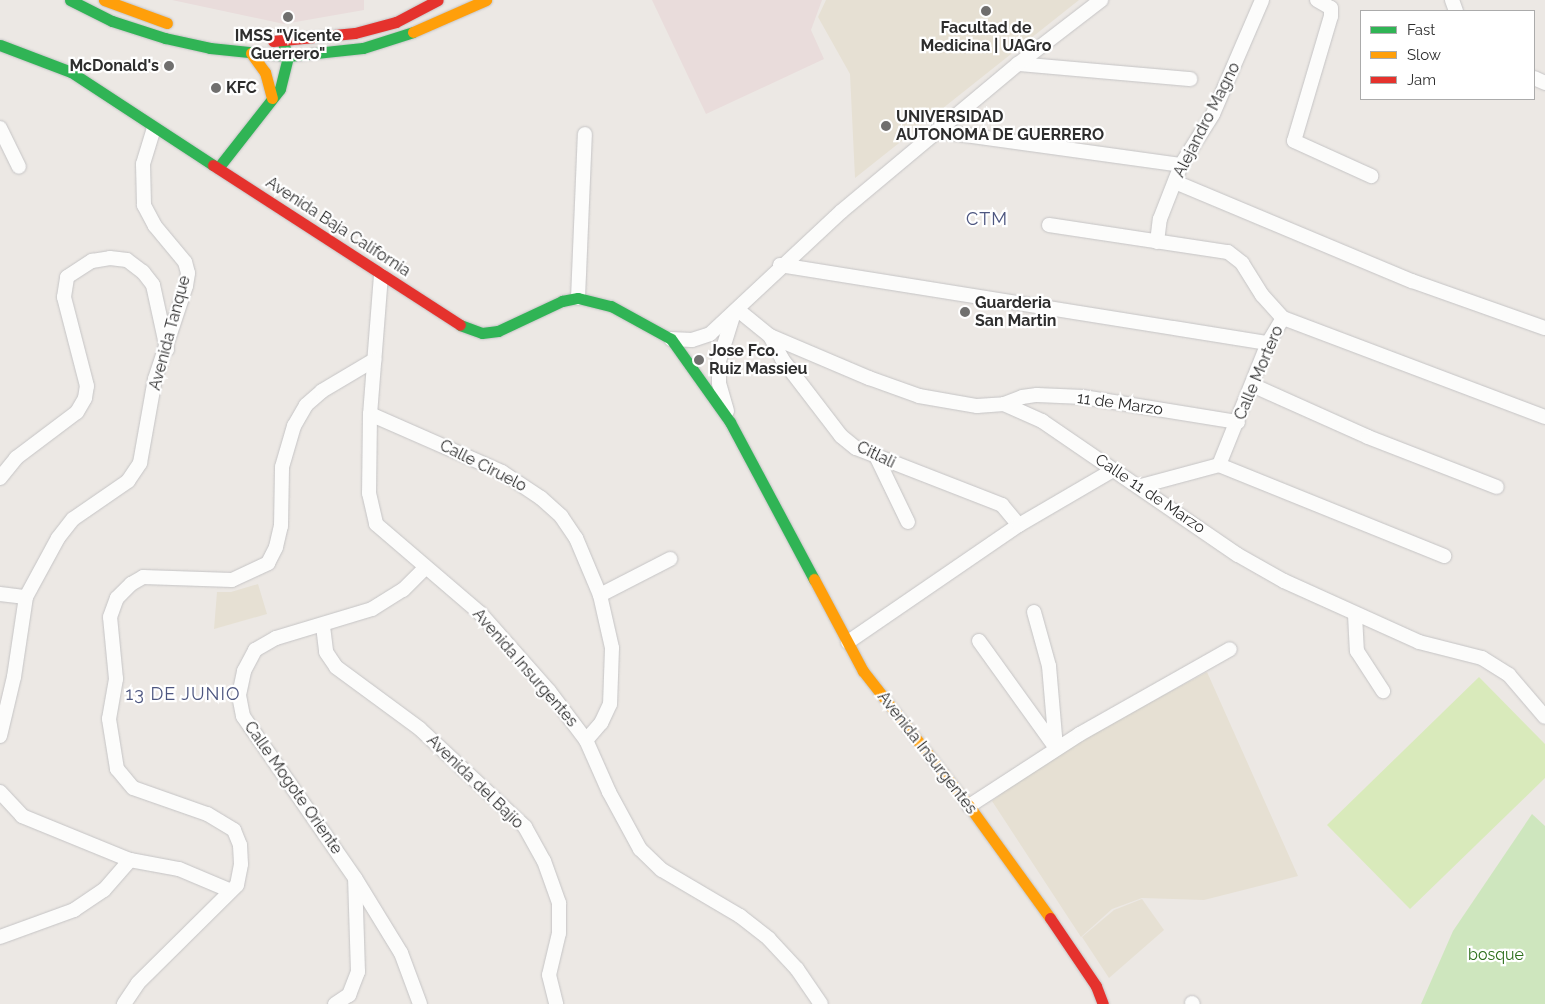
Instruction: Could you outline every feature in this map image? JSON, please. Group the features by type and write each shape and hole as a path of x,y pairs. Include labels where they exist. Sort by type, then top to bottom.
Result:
{"main road":[{"path":"70,0 112,21 165,38 250,53 288,56 363,48 396,40 445,20 486,0"},
{"path":"104,0 178,26"},
{"path":"216,36 283,42 355,32 396,22 438,0"},
{"path":"443,0 445,20"},
{"path":"218,168 285,80 288,56 283,42"},
{"name":"Avenida Baja California","path":"0,45 71,72 154,129 218,168 465,328 482,332 498,331 562,300 578,298 611,306 671,339"},
{"path":"250,53 265,72 272,98"},
{"name":"Avenida Insurgentes","path":"671,339 730,422 863,671 969,806 1073,950 1096,986 1103,1004"}],"street":[{"path":"671,339 692,340 710,334 736,312 780,265 936,131 1101,0"},
{"name":"Alejandro Magno","path":"1157,242 1160,219 1181,165 1213,114 1262,0"},
{"path":"1317,0 1326,3 1332,16 1294,141 1371,176"},
{"path":"1018,64 1190,79"},
{"path":"0,128 19,167"},
{"name":"Avenida Tanque","path":"0,736 14,677 26,597 58,538 73,519 128,482 140,463 156,380 167,350 188,273 185,262 155,226 144,204 143,164 154,129"},
{"path":"936,131 1181,165"},
{"path":"578,298 585,134"},
{"path":"1175,182 1412,282 1545,328"},
{"name":"Calle Mortero","path":"1049,225 1236,255 1262,295 1283,318 1268,344 1219,465"},
{"path":"0,478 16,458 77,412 84,398 87,386 64,297 67,277 92,261 110,258 127,260 143,272 153,285 167,350"},
{"path":"780,265 1268,344"},
{"name":"Avenida Insurgentes","path":"381,275 370,414 370,509 382,531 480,613 586,740 609,792 640,849 662,870 740,916 769,938 797,968 821,1004"},
{"path":"736,312 770,336 828,363 919,396 977,406 1004,404"},
{"path":"730,422 719,383 719,361 736,312"},
{"path":"1283,318 1545,417"},
{"name":"Citlali","path":"770,336 782,359 841,436 877,458 1002,505 1019,525"},
{"path":"124,1004 138,983 232,891 237,885 241,864 240,846 234,830 207,814 133,788 116,769 109,719 116,679 110,617 117,598 131,584 143,578 232,580 268,563 276,548 281,526 282,467 294,426 306,405 322,391 374,360"},
{"path":"1252,385 1368,437 1497,487"},
{"name":"11 de Marzo","path":"1004,404 1022,397 1037,395 1084,397 1238,422"},
{"name":"Calle 11 de Marzo","path":"1004,404 1065,435 1238,555 1355,615 1419,642 1482,658 1509,675 1545,717"},
{"name":"Calle Ciruelo","path":"370,414 502,472 541,498 561,516 576,538 600,595 612,648 613,678 610,704 601,723 586,740"},
{"path":"877,458 908,522"},
{"path":"1141,486 1219,465 1444,556"},
{"path":"848,642 1019,525 1113,470"},
{"path":"600,595 670,559"},
{"name":"Calle Mogote Oriente","path":"420,1004 401,953 356,878 243,716 239,695 244,670 255,650 276,638 323,626 372,609 403,590 425,568"},
{"path":"0,594 26,597"},
{"path":"1034,612 1049,666 1056,748"},
{"path":"1355,615 1357,651 1383,691"},
{"name":"Avenida del Bajío","path":"323,626 326,652 336,667 420,729 525,827 544,861 559,902 559,933 548,975 556,1004"},
{"path":"979,641 1056,748"},
{"path":"969,806 1056,748 1230,649"},
{"path":"0,792 22,816 130,860 179,869 232,891"},
{"path":"0,937 74,910 104,890 130,860"},
{"path":"335,1004 349,995 358,972 356,878"}],"shaded area":[{"name":"IMSS \"Vicente Guerrero\"","path":"172,0 364,0 364,10 284,24"},
{"path":"652,0 822,0 811,30 824,59 706,114"},
{"name":"UNIVERSIDAD AUTONOMA DE GUERRERO","path":"826,0 1079,0 855,178 850,74 818,17"},
{"path":"258,584 267,614 214,629 217,592 231,592"},
{"path":"1207,672 1298,876 1204,900 1142,898 1112,909 1081,937 992,801 1027,773 1089,735"},
{"path":"1142,899 1164,930 1109,978 1082,937 1114,910"}],"green space":[{"path":"1479,677 1545,744 1545,778 1410,909 1327,825"},
{"name":"bosque","path":"1532,814 1545,826 1545,1004 1421,1004 1453,931"}],"traffic: fast":[{"path":"70,0 112,21 165,38 210,48 288,56 363,48 413,32"},
{"path":"218,168 280,89 288,56 283,43"},
{"path":"0,45 71,72 213,165"},
{"path":"460,325 482,333 498,331 562,301 578,298 611,306 671,339 730,422 814,579"}],"traffic: slow":[{"path":"104,0 167,23"},
{"path":"413,32 486,0"},
{"path":"251,53 265,72 272,98"},
{"path":"814,579 863,671 969,806 1050,918"}],"traffic: jam":[{"path":"273,41 355,33 396,22 438,0"},
{"path":"213,165 460,325"},
{"path":"1050,918 1096,986 1103,1004"}],"place":[{"name":"Facultad de Medicina | UAGro","path":"986,11"},
{"name":"IMSS \"Vicente Guerrero\"","path":"288,17"},
{"name":"McDonald's","path":"169,66"},
{"name":"KFC","path":"216,88"},
{"name":"UNIVERSIDAD AUTONOMA DE GUERRERO","path":"886,126"},
{"name":"Guarderia San Martin","path":"965,312"},
{"name":"Jose Fco. Ruiz Massieu","path":"699,360"}],"district":[{"name":"CTM","path":"987,219"},
{"name":"13 DE JUNIO","path":"183,694"}]}
